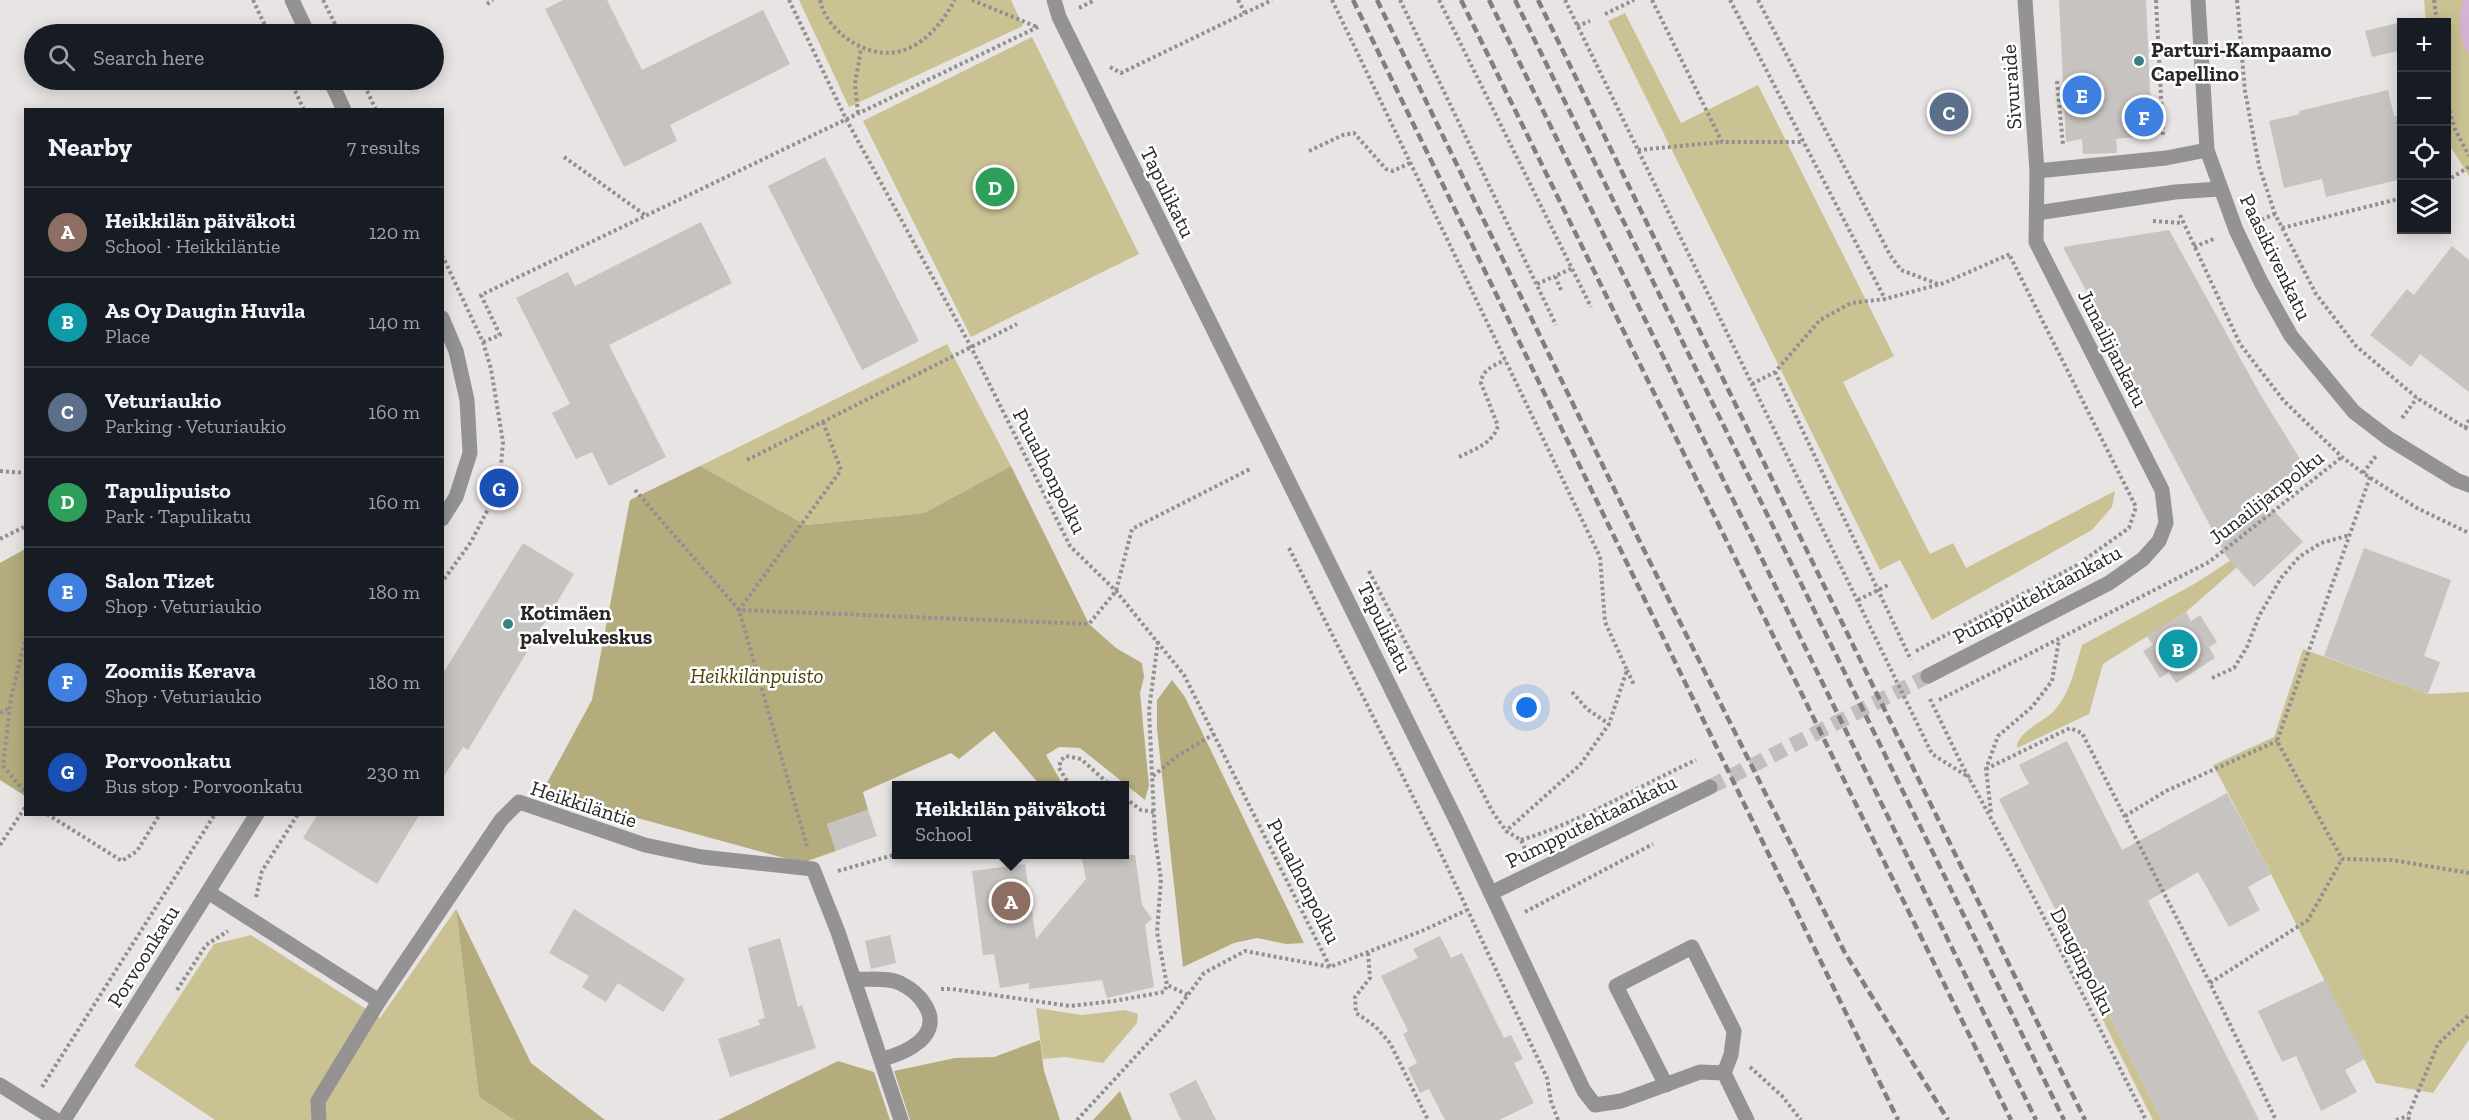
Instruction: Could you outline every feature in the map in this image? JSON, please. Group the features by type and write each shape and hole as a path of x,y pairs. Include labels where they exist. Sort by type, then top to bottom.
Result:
{"street":[{"path":"292,0 303,24"},
{"name":"Tapulikatu","path":"1054,0 1059,17 1491,892 1584,1091 1595,1105 1621,1101 1700,1072 1724,1073"},
{"name":"Sivuraide","path":"2025,0 2037,171"},
{"name":"Paasikivenkatu","path":"2198,0 2207,150 2219,189 2261,282 2291,336 2354,412 2388,438 2456,480 2469,484"},
{"path":"335,90 343,108"},
{"path":"2037,171 2166,158 2207,150"},
{"name":"Junailijankatu","path":"2037,171 2036,242 2162,490 2166,523 2159,541"},
{"path":"2037,213 2175,192 2219,189"},
{"path":"444,323 456,351 467,400 470,453 456,497 444,516"},
{"name":"Pumpputehtaankatu","path":"1928,676 2109,583 2143,559 2159,541"},
{"name":"Pumpputehtaankatu","path":"1491,892 1710,787"},
{"name":"Heikkiläntie","path":"379,1001 501,820 519,802 645,845 702,857 813,869"},
{"name":"Porvoonkatu","path":"64,1120 256,816"},
{"path":"813,869 838,932 901,1120"},
{"path":"208,892 379,1001 318,1101 319,1120"},
{"path":"1665,1085 1616,986 1692,947 1734,1030 1731,1055 1724,1073 1747,1120"},
{"path":"854,979 899,982 911,990 931,1014 931,1024 926,1035 915,1046 898,1055 882,1059"},
{"path":"0,1085 56,1120"}],"path":[{"path":"253,0 264,24"},
{"path":"323,0 335,24"},
{"path":"487,4 493,0"},
{"name":"Puualhonpolku","path":"789,0 846,119 971,347 1070,546 1116,591 1158,640 1184,675 1330,967"},
{"path":"820,0 821,8 837,32 861,49 892,54 919,43 944,19 955,0"},
{"path":"483,342 500,335 481,295 1038,28 972,0"},
{"path":"1086,17 1081,7 1095,0"},
{"path":"1238,0 1245,13"},
{"path":"1106,57 1111,68 1121,73 1272,0"},
{"path":"1332,0 1600,557 1605,622 1634,685"},
{"path":"1400,0 1556,325"},
{"path":"1439,0 1591,307"},
{"path":"1564,0 1932,754 1970,778"},
{"path":"1605,14 1634,0"},
{"path":"1652,0 1722,142"},
{"path":"1730,0 1885,298"},
{"path":"1758,0 1890,255 1901,270 1938,284"},
{"path":"2156,0 2166,158"},
{"path":"2237,0 2245,91 2259,166 2282,228 2316,294 2356,346 2416,398 2467,429 2469,420"},
{"path":"2434,0 2436,18"},
{"path":"1578,27 1590,21"},
{"path":"858,113 855,84 861,49"},
{"path":"2056,70 2064,152"},
{"path":"295,90 303,108"},
{"path":"367,90 375,108"},
{"path":"2451,116 2469,156"},
{"path":"1309,151 1343,135 1354,133 1386,169 1393,171 1410,163"},
{"path":"1638,150 1722,142 1804,142"},
{"path":"564,157 645,215"},
{"path":"2448,180 2469,167"},
{"path":"2175,192 2182,223 2240,344 2284,401 2342,457 2363,473 2416,508 2469,533"},
{"path":"2282,228 2397,199"},
{"path":"1752,384 1775,372 1820,320 1851,303 1885,298 1938,284 2008,254 2108,447 2136,507 2129,528 2077,565 1917,651"},
{"path":"1537,284 1573,268"},
{"path":"1555,276 1561,290"},
{"path":"747,460 1017,324"},
{"path":"1459,457 1490,442 1495,436 1498,426 1481,378 1484,373 1505,360"},
{"path":"1775,372 1914,666"},
{"path":"2402,418 2416,398"},
{"path":"739,610 841,470 823,422"},
{"path":"2363,473 2378,453"},
{"name":"Junailijanpolku","path":"1939,700 2209,562 2342,457"},
{"path":"739,610 1089,624 1116,591 1132,529 1252,468"},
{"path":"0,471 24,473"},
{"path":"2125,816 2166,791 2277,741 2370,477"},
{"path":"635,490 739,610 813,869"},
{"path":"0,539 24,527"},
{"path":"2212,678 2234,668 2247,648 2259,616 2281,578 2299,557 2320,543 2350,535"},
{"path":"1289,548 1434,839 1547,1078 1551,1101 1558,1120"},
{"path":"1369,571 1492,811 1506,831 1521,840 1551,831 1593,813 1673,768 1696,760"},
{"path":"1858,600 1890,584"},
{"path":"911,990 952,989 1070,1006 1164,992 1167,985 1157,932 1161,879 1155,838 1149,710 1158,640"},
{"path":"1992,816 1986,770 1998,736 2032,707 2052,681 2059,640"},
{"path":"24,645 10,708 3,766 24,792"},
{"path":"1506,831 1580,765 1609,724 1627,670"},
{"path":"1572,692 1587,709 1609,724"},
{"name":"Dauginpolku","path":"1930,698 2146,1120"},
{"path":"0,714 10,708"},
{"path":"1986,770 2070,728 2082,733 2210,982 2276,1120"},
{"path":"1153,776 1176,757 1214,734"},
{"path":"2277,741 2342,859"},
{"path":"1067,781 1059,768 1061,760 1066,756 1081,759 1105,781"},
{"path":"1129,801 1141,810 1155,812"},
{"path":"0,845 24,809"},
{"path":"51,816 122,861 137,851 159,816"},
{"path":"31,1104 214,816"},
{"path":"262,900 258,894 258,884 262,871 297,816"},
{"path":"1548,898 1659,841"},
{"path":"836,872 892,855"},
{"path":"2342,859 2392,860 2469,873"},
{"path":"2210,982 2308,920 2342,859"},
{"path":"174,994 206,945 224,932 234,930 258,894"},
{"path":"1077,1120 1152,1040 1204,973 1245,951 1330,967 1424,930 1467,910"},
{"path":"1368,953 1370,978 1355,997 1356,1013 1375,1026 1390,1043 1428,1120"},
{"path":"1167,985 1188,995"},
{"path":"2396,1120 2408,1118 2438,1044 2469,1015"},
{"path":"1731,1055 1756,1072 1782,1096 1801,1120"}],"shaded area":[{"path":"799,0 1011,0 1023,26 849,107"},
{"path":"2424,0 2469,0 2469,176 2451,147 2451,18 2426,18"},
{"path":"2463,0 2469,0 2469,55 2460,28"},
{"path":"1625,13 1681,123 1758,85 1894,356 1843,382 1930,554 1953,543 1966,568 2115,491 2112,507 2092,530 1932,620 1900,560 1880,570 1608,21"},
{"path":"1032,37 1139,254 971,337 863,121"},
{"path":"947,344 1011,466 924,513 806,525 700,466"},
{"path":"2286,524 2186,612 2103,664 2089,714 2017,748 2021,737 2058,706 2071,681 2082,645 2196,583"},
{"path":"2303,649 2428,694 2469,692 2469,1040 2433,1093 2376,1083 2271,874 2213,765 2274,737"},
{"path":"456,909 479,1097 514,1120 215,1120 134,1066 214,944 251,935 380,1018"},
{"path":"1036,1008 1082,1015 1125,1010 1138,1014 1137,1023 1103,1063 1065,1057 1043,1059"},
{"path":"2106,1009 2162,1120 2153,1120 2099,1012"}],"green space":[{"name":"Heikkilänpuisto","path":"700,466 806,525 924,513 1011,466 1089,624 1116,648 1142,663 1144,677 1140,693 1149,785 1145,800 1129,787 1129,781 1121,781 1080,748 1059,747 1046,755 1061,781 1037,781 994,731 959,759 951,753 863,792 868,810 827,824 836,851 802,863 542,792 592,700 630,500"},
{"path":"24,550 24,795 0,780 0,563"},
{"path":"1172,680 1185,697 1304,943 1286,944 1257,938 1234,943 1183,967 1157,729 1157,700"},
{"path":"456,909 531,1063 605,1120 514,1120 479,1097"},
{"path":"1040,1040 1044,1071 1060,1120 910,1120 894,1071 955,1058 994,1057"},
{"path":"838,1061 874,1072 890,1120 718,1120"},
{"path":"1120,1091 1132,1120 1093,1120"}],"building":[{"path":"563,0 607,0 642,70 763,10 790,64 670,125 677,141 624,167 545,9"},
{"path":"2059,0 2146,0 2152,135 2116,139 2117,153 2083,154 2082,139 2066,142"},
{"path":"2397,23 2397,51 2372,57 2365,31"},
{"path":"2388,90 2394,116 2397,116 2397,180 2326,197 2322,179 2284,188 2269,121 2300,114 2299,111"},
{"path":"825,157 919,341 862,370 768,186"},
{"path":"701,222 732,283 609,345 666,457 609,486 592,452 576,459 552,413 570,404 516,298 568,272 575,286"},
{"path":"2169,230 2260,394 2305,467 2262,498 2303,542 2254,587 2226,556 2063,247"},
{"path":"2452,246 2469,260 2469,392 2420,354 2411,367 2370,335 2407,289 2414,295"},
{"name":"Kotimäen palvelukeskus","path":"523,543 574,574 468,750 463,747 444,776 444,672"},
{"path":"2364,548 2451,580 2424,656 2440,662 2428,694 2324,656"},
{"path":"2186,612 2191,621 2200,615 2217,642 2209,647 2215,658 2176,683 2169,672 2160,678 2143,651 2153,645 2147,636"},
{"path":"2067,741 2122,850 2227,793 2271,874 2248,887 2260,910 2229,927 2198,872 2148,901 2259,1120 2162,1120 1999,799 2029,784 2019,765"},
{"path":"868,810 877,836 836,851 827,824"},
{"path":"317,816 419,816 377,884 303,838"},
{"path":"1129,855 1135,855 1142,905 1152,919 1145,925 1154,987 1107,998 1102,980 1029,989 1029,983 1000,988 994,954 983,955 972,871 1025,864 1036,939 1086,879 1082,859 1129,859"},
{"path":"574,909 685,979 663,1012 618,983 606,1002 582,987 589,976 549,953"},
{"path":"890,935 896,963 871,969 865,941"},
{"path":"1440,936 1451,958 1462,953 1504,1038 1511,1035 1523,1059 1514,1063 1534,1103 1499,1120 1445,1120 1429,1089 1420,1093 1408,1068 1417,1063 1403,1034 1408,1031 1381,976 1418,958 1413,949"},
{"path":"780,938 798,1007 802,1005 816,1048 730,1077 718,1039 760,1025 758,1020 765,1018 748,948"},
{"path":"2325,980 2365,1059 2345,1070 2357,1092 2321,1111 2296,1056 2282,1062 2258,1011"},
{"path":"1196,1080 1216,1120 1181,1120 1169,1094"}],"tunnel":[{"path":"1710,787 1928,676"}],"railway":[{"path":"1353,0 1898,1120"},
{"path":"1377,0 1638,538 1845,953 1948,1120"},
{"path":"1461,0 2011,1120"},
{"path":"1489,0 2036,1120"},
{"path":"1515,0 2064,1120"},
{"path":"1538,0 2085,1120"}],"place":[{"name":"Parturi-Kampaamo Capellino","path":"2139,61"},
{"name":"Salon Tizet","path":"2082,95"},
{"name":"Veturiaukio","path":"1949,112"},
{"name":"Zoomiis Kerava","path":"2144,117"},
{"name":"Tapulipuisto","path":"995,187"},
{"name":"Porvoonkatu","path":"499,488"},
{"name":"Kotimäen palvelukeskus","path":"508,624"},
{"name":"As Oy Daugin Huvila","path":"2178,649"},
{"name":"Heikkilän päiväkoti","path":"1011,901"}]}
